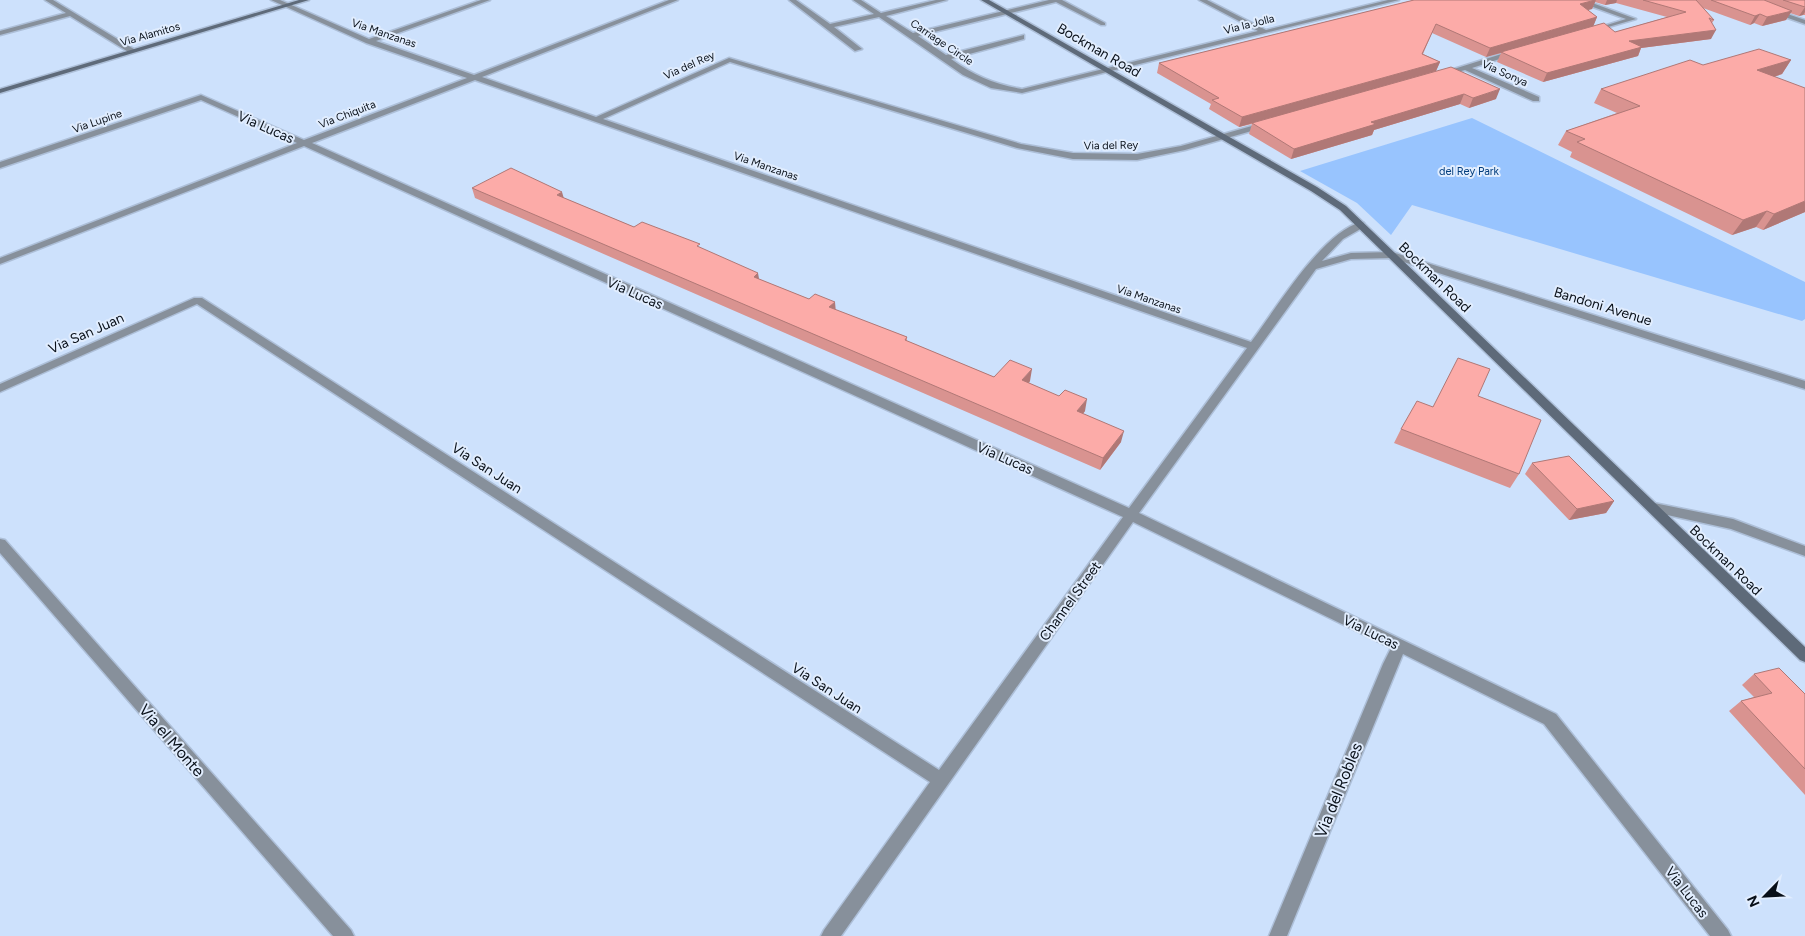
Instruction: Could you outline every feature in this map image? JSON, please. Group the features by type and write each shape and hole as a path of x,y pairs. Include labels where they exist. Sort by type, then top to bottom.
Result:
{"street":[{"path":"48,0 133,50"},
{"name":"Via Manzanas","path":"274,0 369,41 1254,348"},
{"name":"Via Alamitos","path":"0,91 306,0"},
{"path":"369,41 487,0"},
{"name":"Via Chiquita","path":"0,261 675,0"},
{"path":"792,0 858,49"},
{"name":"Carriage Circle","path":"856,0 912,35 966,73 994,86 1022,91 1108,71"},
{"path":"829,26 944,0"},
{"name":"Bockman Road","path":"984,0 1314,189 1343,208 1805,656"},
{"path":"912,35 1057,0 1103,24"},
{"path":"1202,0 1265,32"},
{"name":"Via la Jolla","path":"1108,71 1396,0"},
{"path":"1577,0 1633,19 1586,33"},
{"path":"1739,0 1805,22"},
{"path":"0,33 71,14"},
{"path":"945,58 1021,38"},
{"path":"1436,75 1521,51"},
{"name":"Via del Rey","path":"597,119 729,60 1020,146 1073,156 1138,157 1275,121"},
{"name":"Via Sonya","path":"1465,67 1536,99"},
{"name":"Via Lucas","path":"201,97 1131,515 1550,719 1722,936"},
{"name":"Via Lupine","path":"0,165 201,97"},
{"name":"Channel Street","path":"830,936 1131,515 1312,267 1334,241 1346,231 1362,225"},
{"path":"1312,267 1351,256 1392,255"},
{"name":"Bandoni Avenue","path":"1392,255 1805,385"},
{"name":"Via San Juan","path":"0,388 198,300 941,780"},
{"path":"1654,508 1733,524 1805,551"},
{"name":"Via el Monte","path":"0,544 345,936"},
{"name":"Via del Robles","path":"1278,936 1390,664 1400,646"}],"green space":[{"name":"del Rey Park","path":"1472,118 1805,282 1805,319 1802,321 1412,205 1391,235 1357,203 1300,171"}],"building":[{"path":"1414,0 1595,0 1580,4 1597,17 1490,48 1436,24 1422,54 1440,62 1242,117 1212,100 1219,98 1159,63"},
{"path":"1643,0 1696,0 1714,20 1709,18 1716,30 1629,41 1642,47 1547,73 1501,52 1604,23 1615,32 1686,12"},
{"path":"1711,0 1764,0 1792,11 1767,17 1760,14 1755,16"},
{"path":"1783,0 1805,0 1805,7"},
{"path":"1759,49 1791,60 1757,70 1805,88 1805,201 1774,214 1767,211 1743,220 1577,142 1585,139 1566,131 1640,106 1601,89 1690,60 1703,65"},
{"path":"1451,67 1500,89 1473,98 1464,94 1371,122 1376,124 1294,149 1252,123"},
{"path":"511,168 562,192 557,195 634,227 642,222 700,244 697,246 758,273 754,277 809,299 815,294 835,302 829,307 907,337 905,340 994,377 1010,360 1032,369 1022,380 1059,396 1065,390 1087,399 1077,411 1124,431 1103,458 472,188"},
{"path":"1458,358 1490,369 1478,396 1541,420 1519,474 1401,429 1417,401 1433,407"},
{"path":"1569,456 1614,501 1577,509 1532,463"},
{"path":"1779,668 1805,694 1805,769 1741,701 1772,693 1754,674"}]}
